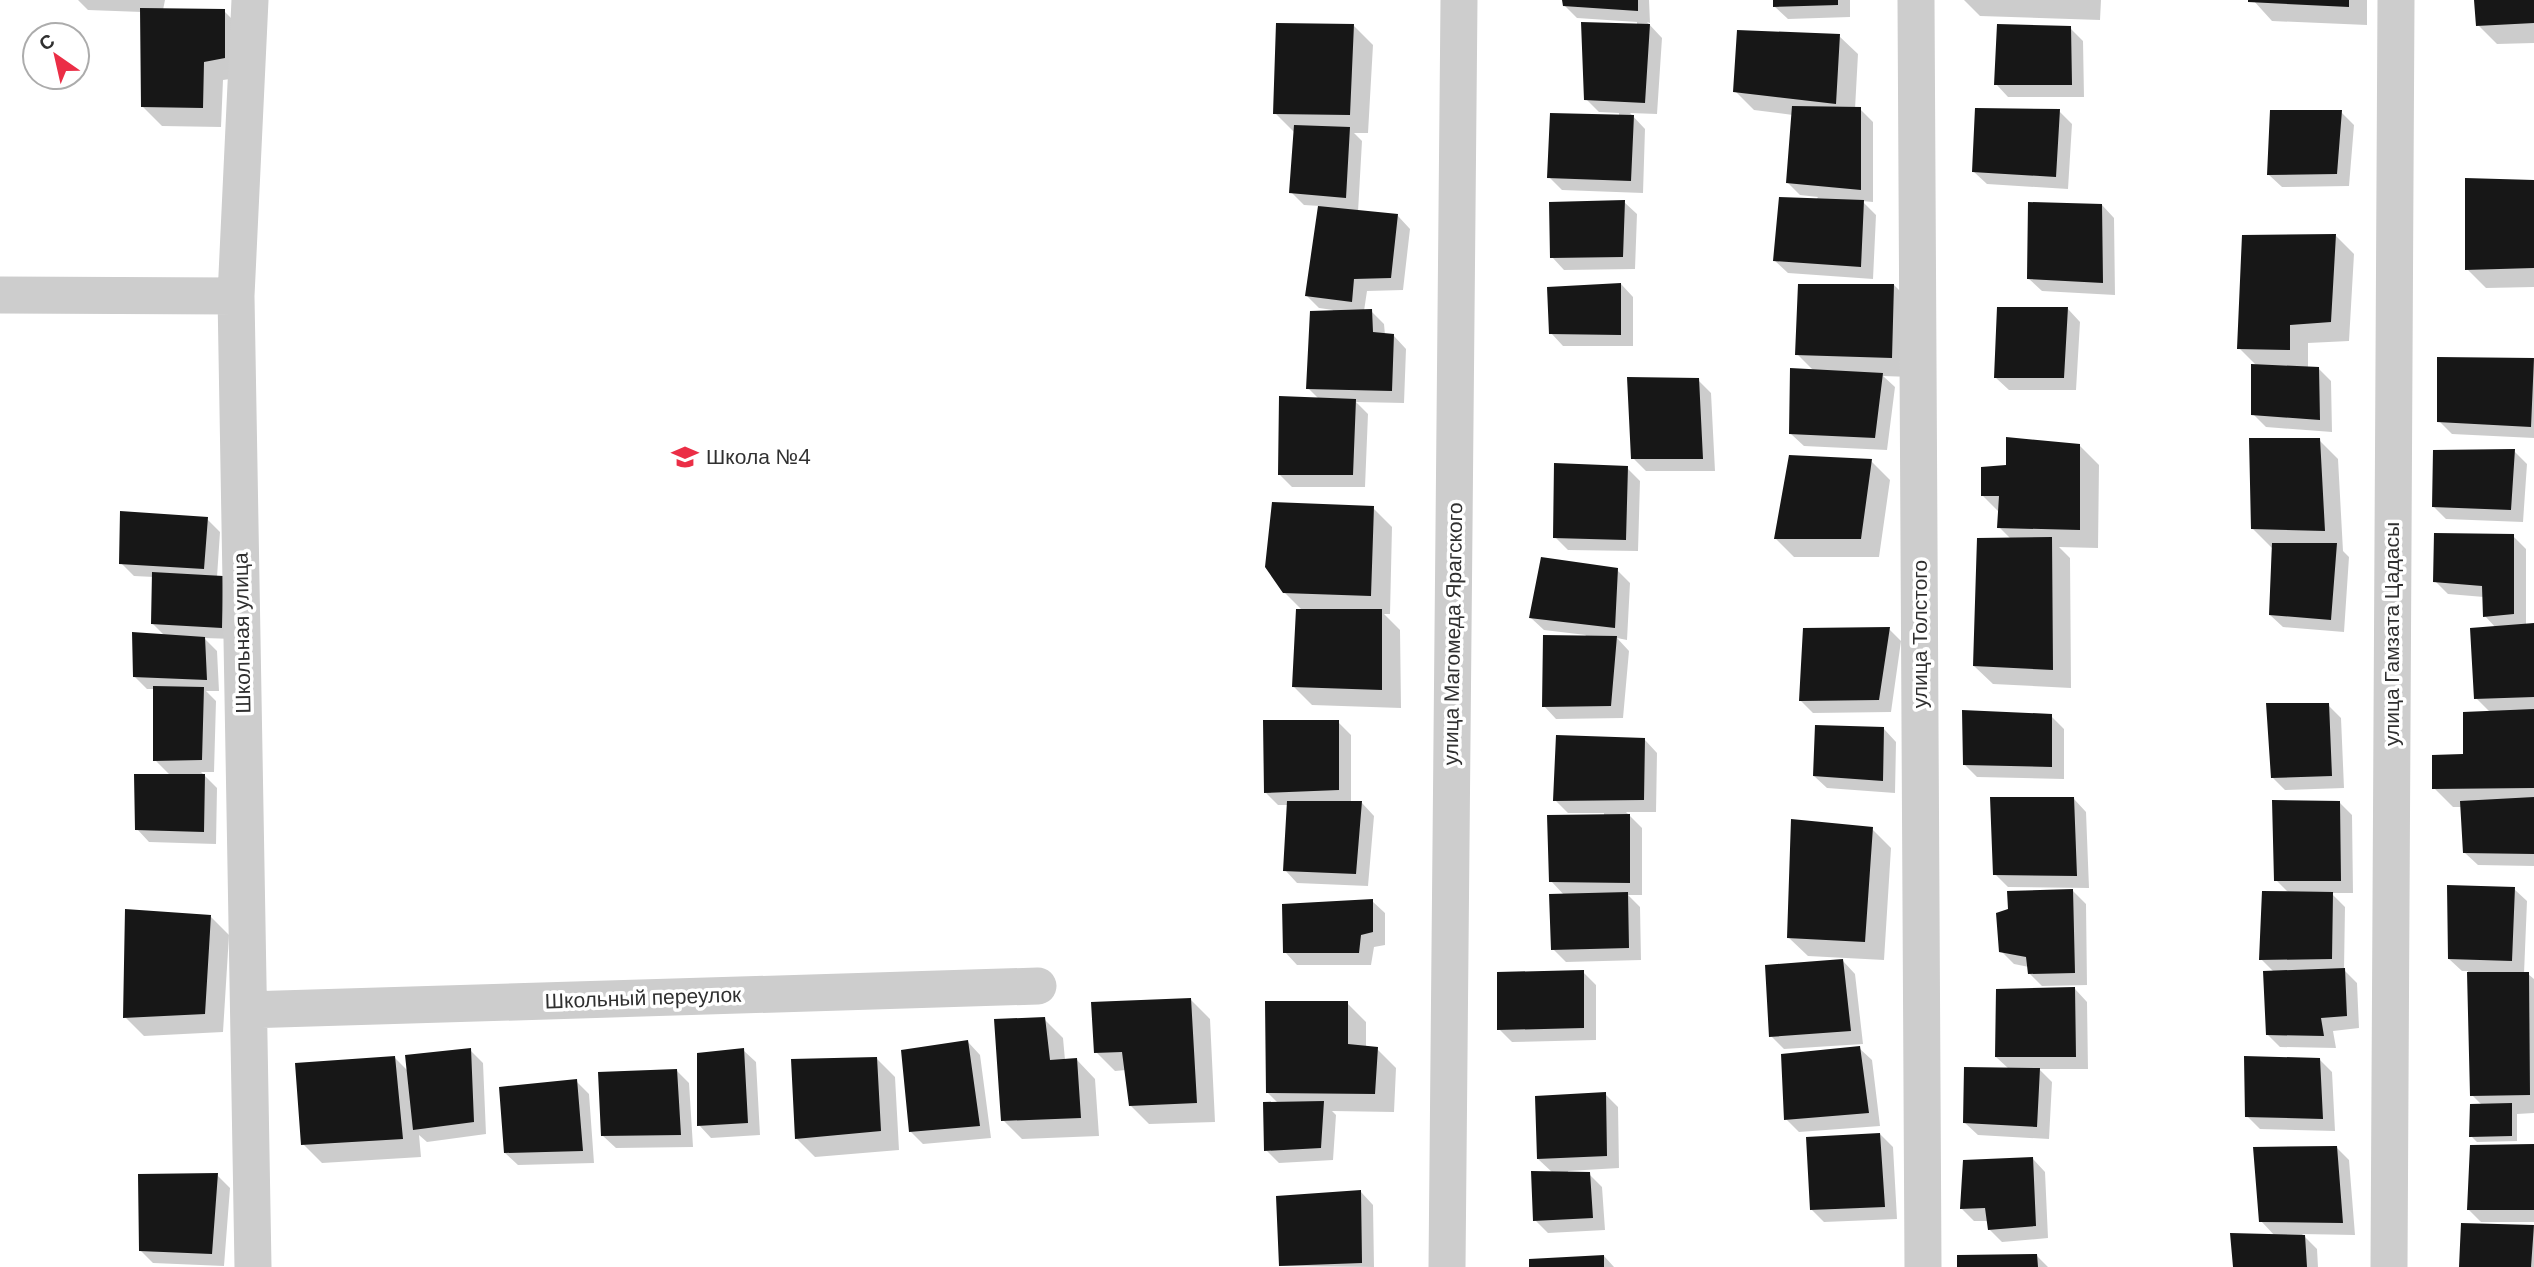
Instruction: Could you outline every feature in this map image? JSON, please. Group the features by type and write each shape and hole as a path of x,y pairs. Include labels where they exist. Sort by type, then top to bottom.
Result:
{"street":[{"name":"Школьная улица","path":"250,0 236,296 253,1267"},
{"name":"улица Магомеда Ярагского","path":"1447,1267 1459,0"},
{"name":"улица Толстого","path":"1916,0 1923,1267"},
{"name":"улица Гамзата Цадасы","path":"2389,1267 2396,0"},
{"path":"0,295 236,296"},
{"name":"Школьный переулок","path":"248,1010 1038,986"}],"building":[{"path":"1562,0 1638,0 1638,11 1563,6"},
{"path":"1773,0 1838,0 1838,5 1773,7"},
{"path":"2349,0 2349,7 2248,2"},
{"path":"2474,0 2534,0 2534,23 2476,26"},
{"path":"140,8 225,9 225,58 204,62 203,108 141,107"},
{"path":"1581,22 1650,24 1645,103 1584,100"},
{"path":"1276,23 1354,24 1350,115 1273,114"},
{"path":"1997,24 2071,26 2072,85 1994,85"},
{"path":"1737,30 1840,34 1836,104 1733,92"},
{"path":"1792,106 1861,107 1861,190 1786,183"},
{"path":"1975,108 2060,109 2056,177 1972,172"},
{"path":"2270,110 2342,110 2337,174 2267,175"},
{"path":"1550,113 1634,115 1631,181 1547,178"},
{"path":"1294,125 1350,127 1346,198 1289,193"},
{"path":"2465,178 2534,180 2534,268 2465,270"},
{"path":"1779,197 1864,200 1861,267 1773,261"},
{"path":"1625,200 1623,257 1550,258 1549,202"},
{"path":"2028,202 2102,204 2103,283 2027,279"},
{"path":"1318,206 1398,214 1391,278 1354,279 1352,302 1305,296"},
{"path":"2336,234 2331,322 2290,325 2290,350 2237,349 2242,235"},
{"path":"1621,283 1621,335 1549,334 1547,287"},
{"path":"1798,284 1894,284 1892,358 1795,355"},
{"path":"1997,307 2068,307 2064,378 1994,378"},
{"path":"1372,309 1373,332 1394,334 1392,391 1306,389 1310,311"},
{"path":"2437,357 2534,358 2531,427 2437,422"},
{"path":"2251,364 2319,367 2320,420 2251,415"},
{"path":"1790,368 1883,373 1875,438 1789,434"},
{"path":"1627,377 1699,378 1703,459 1631,459"},
{"path":"1279,396 1356,399 1353,475 1278,475"},
{"path":"2006,437 2080,444 2080,530 1997,528 1999,496 1981,496 1981,467 2006,465"},
{"path":"2249,438 2320,438 2325,531 2251,529"},
{"path":"2515,449 2511,510 2432,507 2433,450"},
{"path":"1789,455 1872,459 1861,539 1774,539"},
{"path":"1554,463 1628,466 1626,540 1553,538"},
{"path":"1272,502 1374,506 1371,596 1283,593 1265,567"},
{"path":"120,511 208,517 204,569 119,564"},
{"path":"2434,533 2514,534 2514,614 2483,617 2482,586 2433,582"},
{"path":"2052,537 2053,670 1973,666 1977,538"},
{"path":"2272,543 2337,543 2331,620 2269,615"},
{"path":"1541,557 1618,568 1615,628 1529,618"},
{"path":"152,572 223,576 222,628 151,624"},
{"path":"1296,609 1382,609 1382,690 1292,687"},
{"path":"2534,623 2534,697 2474,699 2470,628"},
{"path":"1890,627 1879,700 1799,701 1803,628"},
{"path":"132,632 205,637 207,680 133,677"},
{"path":"1543,635 1617,636 1611,706 1542,707"},
{"path":"153,686 204,687 202,760 153,761"},
{"path":"2266,703 2329,703 2332,776 2271,778"},
{"path":"2534,709 2534,788 2432,789 2432,755 2463,754 2463,712"},
{"path":"1962,710 2052,714 2052,767 1963,765"},
{"path":"1263,720 1339,720 1339,790 1264,793"},
{"path":"1815,725 1884,727 1883,781 1813,776"},
{"path":"1556,735 1645,738 1644,800 1553,801"},
{"path":"134,774 205,774 204,832 135,830"},
{"path":"1990,797 2074,797 2077,876 1993,875"},
{"path":"2534,797 2534,854 2463,853 2460,801"},
{"path":"2272,800 2340,801 2341,881 2274,881"},
{"path":"1287,801 1362,801 1356,874 1283,871"},
{"path":"1630,814 1630,883 1549,882 1547,815"},
{"path":"1791,819 1873,827 1865,942 1787,938"},
{"path":"2447,885 2515,887 2512,961 2448,959"},
{"path":"2073,889 2075,973 2028,974 2026,957 1999,952 1996,913 2008,909 2007,891"},
{"path":"2262,891 2333,892 2332,959 2259,960"},
{"path":"1628,892 1629,948 1551,950 1549,894"},
{"path":"1373,899 1373,932 1361,935 1359,953 1283,953 1282,904"},
{"path":"125,909 211,915 205,1014 123,1018"},
{"path":"1843,959 1851,1031 1769,1037 1765,965"},
{"path":"2345,968 2347,1016 2321,1018 2324,1036 2266,1035 2263,971"},
{"path":"1584,970 1584,1028 1497,1030 1497,972"},
{"path":"2467,972 2529,972 2530,1095 2470,1096"},
{"path":"2075,987 2076,1057 1995,1057 1996,989"},
{"path":"1191,998 1197,1103 1129,1106 1122,1052 1094,1053 1091,1002"},
{"path":"1265,1001 1348,1001 1348,1044 1378,1047 1375,1094 1266,1093"},
{"path":"1045,1017 1050,1060 1077,1058 1081,1118 1001,1121 994,1019"},
{"path":"968,1040 980,1126 909,1132 901,1050"},
{"path":"1860,1046 1869,1113 1784,1120 1781,1054"},
{"path":"471,1048 474,1122 413,1130 405,1055"},
{"path":"744,1048 748,1123 697,1126 697,1053"},
{"path":"395,1056 403,1139 301,1145 295,1063"},
{"path":"2244,1056 2320,1058 2323,1119 2245,1117"},
{"path":"877,1057 881,1131 795,1139 791,1059"},
{"path":"1964,1067 2040,1068 2037,1127 1963,1123"},
{"path":"677,1069 681,1135 601,1136 598,1072"},
{"path":"577,1079 583,1151 504,1153 499,1087"},
{"path":"1606,1092 1607,1156 1537,1159 1535,1096"},
{"path":"1324,1101 1321,1148 1264,1151 1263,1102"},
{"path":"2512,1103 2512,1136 2469,1137 2470,1104"},
{"path":"1880,1133 1885,1207 1810,1210 1806,1137"},
{"path":"2534,1144 2534,1210 2467,1210 2470,1145"},
{"path":"2337,1146 2343,1223 2259,1222 2253,1147"},
{"path":"2033,1157 2036,1226 1988,1230 1985,1208 1960,1209 1963,1160"},
{"path":"1531,1171 1590,1172 1593,1218 1533,1221"},
{"path":"218,1173 212,1254 139,1251 138,1174"},
{"path":"1361,1190 1362,1263 1279,1266 1276,1196"},
{"path":"2461,1223 2534,1225 2531,1267 2459,1267"},
{"path":"2230,1233 2305,1235 2307,1267 2233,1267"},
{"path":"2037,1254 2038,1267 1957,1267 1957,1255"},
{"path":"1604,1255 1604,1267 1529,1267 1529,1259"}],"place":[{"name":"Школа №4","path":"685,457"}]}
